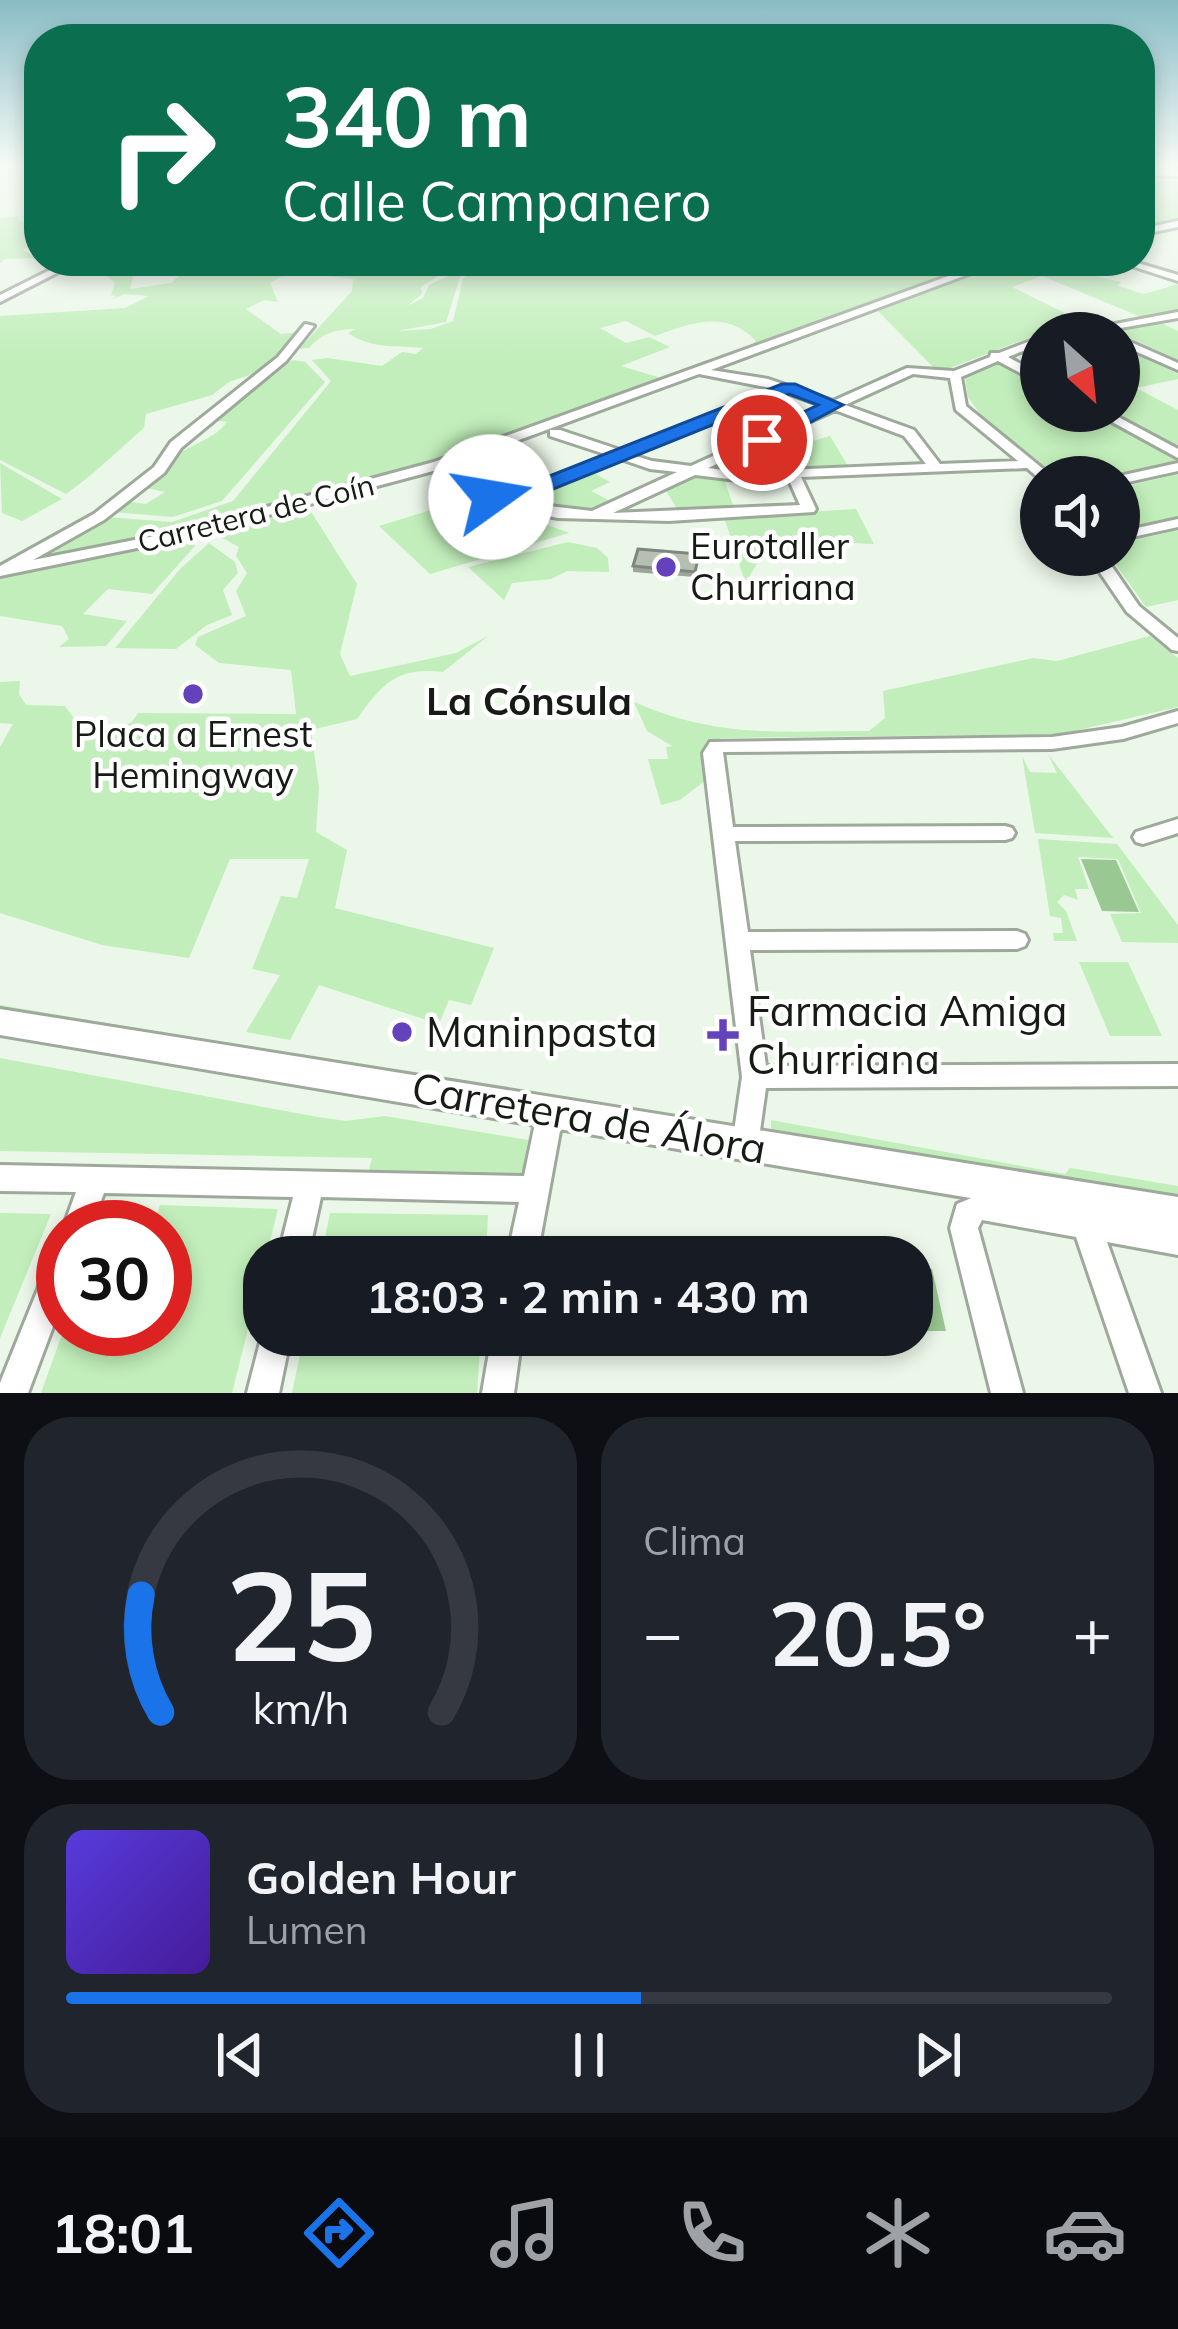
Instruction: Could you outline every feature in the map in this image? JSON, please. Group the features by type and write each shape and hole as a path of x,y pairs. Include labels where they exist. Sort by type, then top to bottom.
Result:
{"main road":[{"name":"Carretera de Álora","path":"0,1022 1178,1215"}],"street":[{"path":"0,299 45,276"},
{"name":"Carretera de Coín","path":"411,479 958,276"},
{"path":"1140,323 1178,315"},
{"path":"2,571 99,518 159,470 176,446 282,359 309,326"},
{"path":"714,374 812,337"},
{"path":"592,516 911,370 955,375 1020,347"},
{"path":"1140,350 1178,368"},
{"path":"995,356 1020,369"},
{"path":"698,372 789,388 909,433 936,467"},
{"path":"955,375 960,406 1021,456"},
{"path":"504,502 789,388"},
{"name":"Carretera de Coín","path":"2,571 171,537 442,468 555,433 628,404"},
{"path":"1137,432 1178,454"},
{"path":"555,433 619,456 690,472 793,474 1020,464"},
{"path":"1140,475 1178,467"},
{"path":"442,468 475,491"},
{"path":"388,480 411,479 475,491 504,502 592,516 689,518 809,509 793,474"},
{"path":"1140,531 1178,523"},
{"path":"1110,576 1133,609 1178,646"},
{"path":"745,1145 755,1077 713,753 717,746 1052,743 1123,733 1178,717"},
{"path":"1143,837 1178,826"},
{"path":"724,834 1005,833"},
{"path":"738,941 1017,940"},
{"path":"755,1077 1178,1075"},
{"path":"526,1236 551,1109"},
{"path":"0,1178 535,1189"},
{"path":"87,1200 95,1180"},
{"path":"298,1236 310,1184"},
{"path":"1007,1393 964,1228 968,1214 981,1207 1178,1241"},
{"path":"1088,1226 1145,1393"},
{"path":"12,1393 36,1331"},
{"path":"263,1393 271,1356"},
{"path":"498,1393 504,1356"}],"shaded area":[{"path":"0,232 24,232 24,258 0,263"},
{"path":"107,276 133,276 130,289 171,283 179,276 282,276 270,283 278,302 264,300 246,309 281,334 301,332 265,370 229,382 212,395 146,414 144,428 66,494 0,460 0,316 125,308 149,296 124,294 111,300 117,296 111,295 115,283"},
{"path":"328,276 438,276 421,287 422,294 407,306 423,298 429,285 461,276 446,322 397,331 431,329 453,321 466,276 946,276 744,351 756,341 745,331 720,322 695,323 655,336 626,321 600,328 626,343 649,337 670,347 621,366 668,380 351,484 190,527 22,563 106,517 172,522 233,501 331,381 312,360 382,366 402,352 416,354 423,348 367,342 348,333 355,329 329,333 309,348 299,349 352,291 353,279"},
{"path":"971,276 1042,276 1012,287 1063,312 1020,312 1020,341 950,368 934,368 878,311"},
{"path":"1042,276 1096,276 1144,294 1178,284 1178,311 1141,317 1140,312 1129,312"},
{"path":"1157,321 1178,331 1178,360 1140,342 1140,324"},
{"path":"1140,356 1178,374 1178,379 1140,387"},
{"path":"294,360 305,362 325,382 222,501 173,517 112,512 123,501 146,504 165,492 142,487 178,454 216,433 227,422 215,420 279,366"},
{"path":"997,360 1020,373 1020,432 1127,432 1178,462 1140,471 1140,456 1031,456 985,421 968,397 965,377"},
{"path":"1140,390 1178,410 1178,447 1140,427"},
{"path":"830,436 849,468 764,472 757,456 791,455 788,448"},
{"path":"0,463 62,499 22,521 2,513"},
{"path":"590,471 610,482 591,491 612,502 590,512 519,500"},
{"path":"1178,474 1178,518 1140,527 1140,483"},
{"path":"691,478 724,479 734,508 680,514 665,489"},
{"path":"473,497 569,533 430,574 379,526"},
{"path":"308,507 357,584 340,654 350,676 456,653 488,636 443,672 414,672 392,680 357,719 311,730 319,787 316,832 347,850 335,908 494,948 471,1005 449,1000 439,1024 319,985 290,1040 246,1032 280,975 252,969 281,896 297,898 309,859 230,859 189,958 102,945 0,913 0,747 13,724 0,723 0,682 20,681 19,694 26,705 65,706 83,731 131,723 138,713 296,714 291,670 219,663 195,645 198,637 246,616 236,591 247,573 236,556 239,547 211,532"},
{"path":"856,509 874,544 816,541 782,545 756,566 746,585 724,517"},
{"path":"1178,530 1178,600 1146,607 1124,576 1140,576 1140,539"},
{"path":"191,537 195,546 152,594 108,589 83,614 127,621 106,646 59,647 69,639 62,626 0,616 0,576"},
{"path":"568,542 597,548 608,558 609,572 567,571 551,579 512,583 504,600 468,567"},
{"path":"209,543 235,562 238,573 223,590 232,615 207,625 176,649 115,648 180,569"},
{"path":"1150,636 1178,658 1178,707 1061,734 722,738 709,742 703,751 706,780 680,800 661,805 648,759 668,759 666,747 672,746 647,731 634,702 722,727 869,731 885,718 883,691 1033,658 1057,661"},
{"path":"1048,754 1114,838 1035,833 1022,756 1030,772 1057,773"},
{"path":"1038,839 1117,844 1178,925 1178,943 1122,942 1110,914 1141,913 1118,859 1078,857 1089,889 1075,889 1078,900 1064,895 1057,902 1066,911 1077,941 1054,941 1053,933 1063,933 1061,918 1050,916"},
{"path":"1081,859 1116,860 1139,912 1102,911"},
{"path":"1079,962 1128,962 1162,1036 1110,1036"},
{"path":"0,1005 297,1055 298,1059 0,1010"},
{"path":"0,1058 318,1117 346,1121 385,1116 528,1140 522,1178 368,1174 372,1158 0,1151"},
{"path":"771,1120 1065,1174 1070,1168 1178,1186 1178,1203 771,1138"},
{"path":"192,1206 278,1209 271,1236 243,1236 243,1349 232,1393 41,1393 54,1356 192,1356"},
{"path":"0,1213 36,1214 36,1250 0,1338"},
{"path":"330,1213 488,1215 487,1236 325,1236"},
{"path":"933,1273 946,1331 933,1331"},
{"path":"300,1356 480,1356 477,1393 292,1393"}],"building":[{"name":"Eurotaller Churriana","path":"638,549 699,554 695,572 633,566"}],"place":[{"name":"Eurotaller Churriana","path":"666,567"},
{"name":"Placa a Ernest Hemingway","path":"193,694"},
{"name":"Maninpasta","path":"402,1032"},
{"name":"Farmacia Amiga Churriana","path":"723,1035"}],"district":[{"name":"La Cónsula","path":"529,701"}],"route":[{"path":"491,497 504,502 789,388 834,405 762,440"}]}
